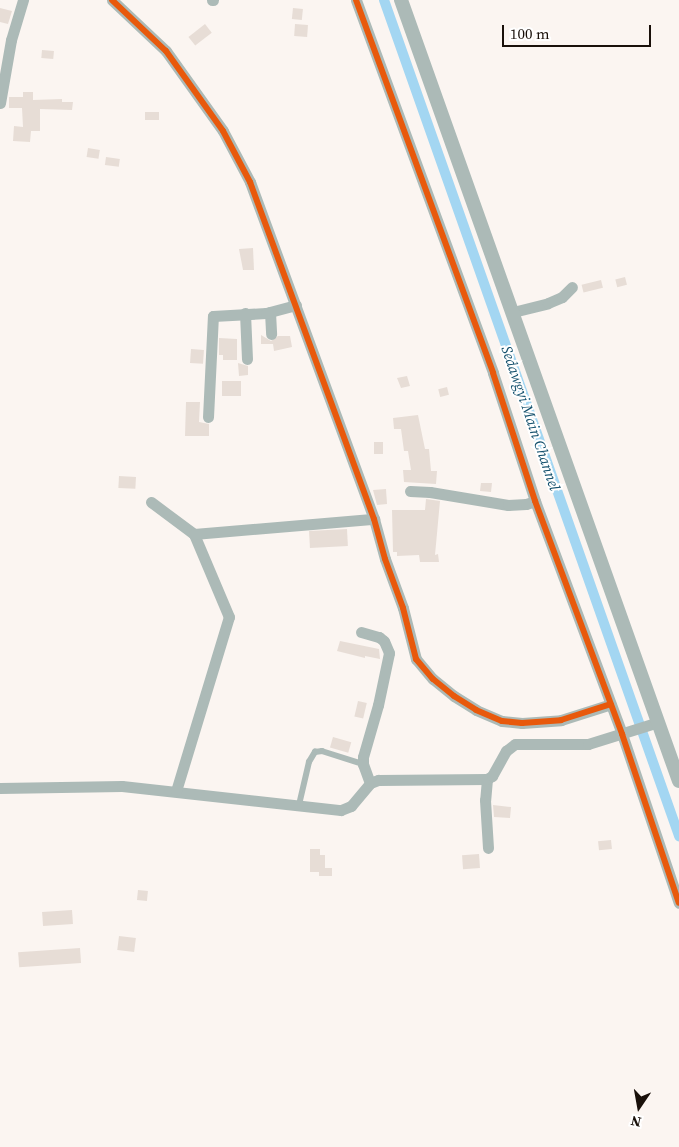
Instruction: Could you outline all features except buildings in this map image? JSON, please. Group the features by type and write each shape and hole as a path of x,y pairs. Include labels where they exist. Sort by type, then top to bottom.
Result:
{"street":[{"path":"0,103 5,40 23,0"},
{"path":"112,0 166,51 223,131 250,182 374,519 385,559 403,608 416,660 454,696 476,710 502,721 522,723 562,720 611,704"},
{"path":"356,0 493,373 535,501 611,704 625,733 679,903"},
{"path":"401,0 513,312 656,723 679,781"},
{"path":"513,312 548,303 562,297 572,288"},
{"path":"208,417 213,316 270,312 296,305"},
{"path":"270,312 271,334"},
{"path":"245,313 247,359"},
{"path":"410,491 430,492 508,505 526,504 535,501"},
{"path":"151,502 194,534 229,617 176,791"},
{"path":"194,534 374,519"},
{"path":"361,632 384,640 389,652 363,764 370,783"},
{"path":"0,788 97,785 176,791 343,809 351,806 370,783 385,779 488,779 492,776 506,752 515,744 588,744 656,723"},
{"path":"488,779 485,800 488,848"}],"lane":[{"path":"299,805 309,762 315,752 322,751 363,764"}],"waterway":[{"name":"Sedawgyi Main Channel","path":"384,0 679,836"}],"cycle path":[{"path":"112,0 166,51 223,131 250,182 374,519 385,559 403,608 416,659 433,679 454,696 476,710 502,721 522,723 561,720 611,704"},
{"path":"356,0 493,373 535,501 622,734 679,903"}]}
